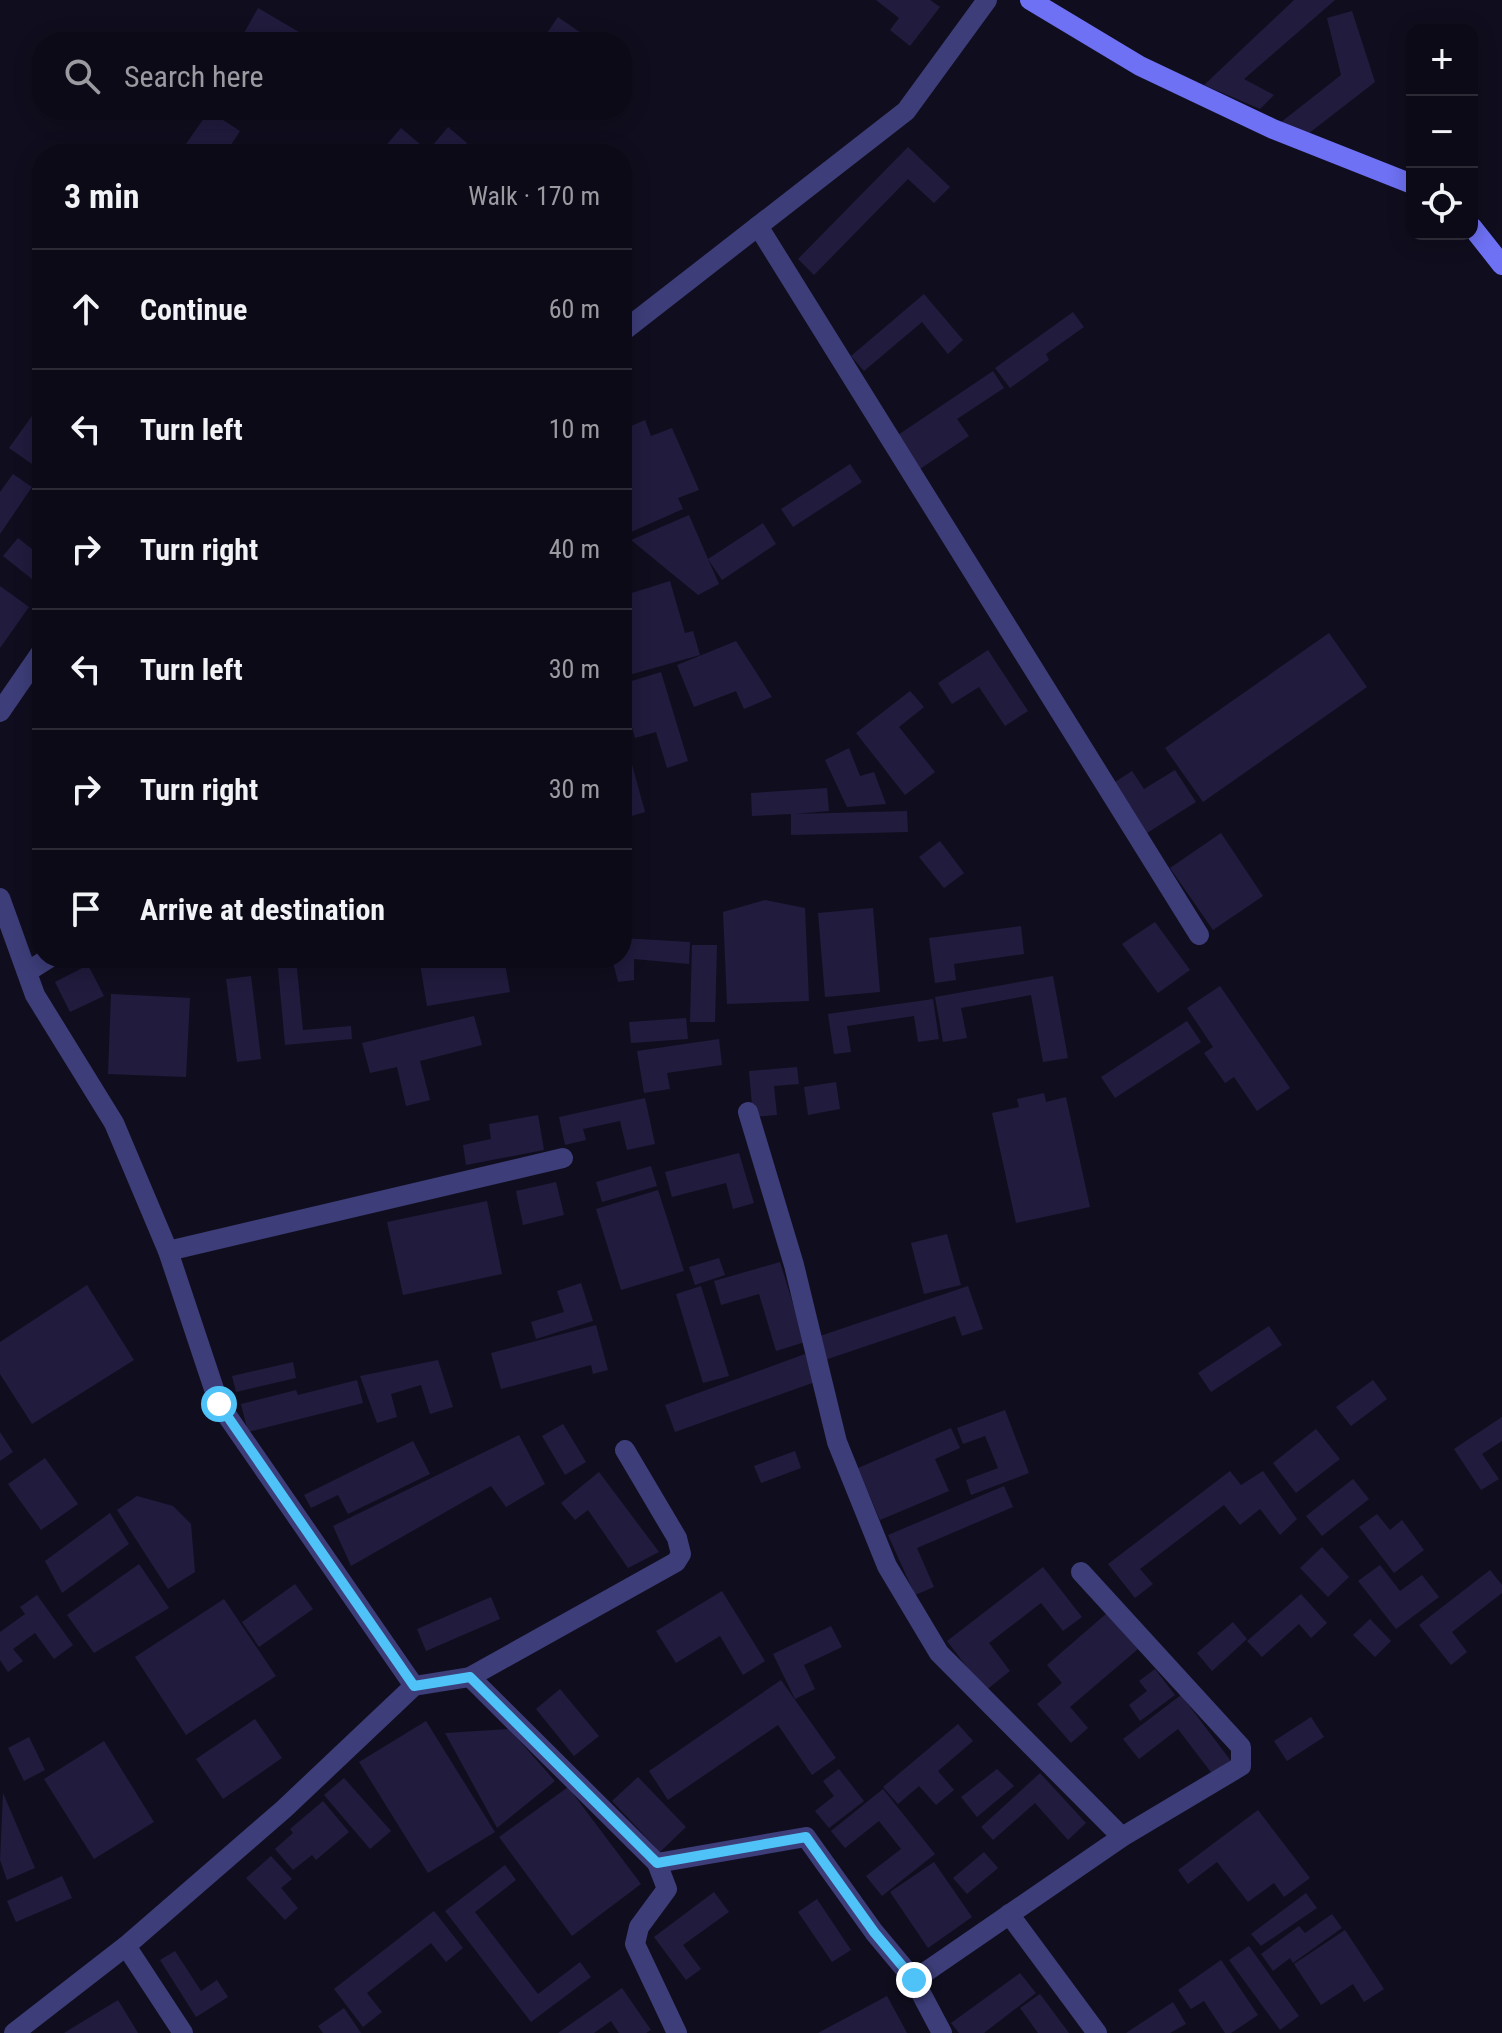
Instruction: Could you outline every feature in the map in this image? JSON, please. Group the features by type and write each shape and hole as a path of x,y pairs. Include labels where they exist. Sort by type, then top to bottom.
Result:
{"street":[{"path":"632,324 906,111 987,0"},
{"path":"1030,0 1140,66 1273,129 1406,182"},
{"path":"758,226 1199,935"},
{"path":"1478,235 1502,265"},
{"path":"0,712 16,695 32,668"},
{"path":"0,898 35,995 114,1123 168,1251 219,1404 414,1686"},
{"path":"27,972 33,968"},
{"path":"748,1112 794,1265 837,1442 887,1566 939,1653 1122,1837"},
{"path":"168,1251 563,1158"},
{"path":"14,2033 126,1946 284,1809 414,1686 470,1677 676,1562 681,1554 677,1538 625,1450"},
{"path":"914,1980 1122,1837 1241,1766 1244,1756 1241,1747 1081,1572"},
{"path":"470,1677 657,1863 667,1889 639,1927 635,1944 677,2033"},
{"path":"657,1863 806,1837 874,1932 914,1980 942,2033"},
{"path":"1009,1914 1097,2033"},
{"path":"126,1946 183,2033"}],"building":[{"path":"876,0 930,0 940,7 910,46 890,30 899,18"},
{"path":"1294,0 1335,0 1244,79 1274,95 1260,109 1204,85"},
{"path":"258,8 299,32 245,32"},
{"path":"1352,11 1375,82 1304,137 1280,123 1341,75 1327,18"},
{"path":"558,17 580,32 548,32"},
{"path":"203,120 223,120 240,131 232,144 186,144"},
{"path":"448,127 467,143 466,144 434,144"},
{"path":"401,128 420,144 387,144"},
{"path":"908,147 950,187 934,203 908,179 814,275 798,259"},
{"path":"924,294 963,340 948,354 922,322 864,371 851,356"},
{"path":"1073,312 1084,327 1046,354 1049,360 1010,388 995,368"},
{"path":"993,371 1004,388 957,419 969,436 914,473 892,439"},
{"path":"32,416 32,464 9,448"},
{"path":"645,420 651,436 672,428 699,490 678,498 683,509 632,532 632,426"},
{"path":"850,464 862,482 793,527 781,509"},
{"path":"13,474 32,487 0,534 0,492"},
{"path":"689,515 719,584 698,595 632,540"},
{"path":"763,523 776,544 722,580 708,559"},
{"path":"18,538 32,549 32,579 3,556"},
{"path":"670,581 685,633 693,631 700,655 632,674 632,593"},
{"path":"0,586 29,607 0,648"},
{"path":"1329,633 1367,687 1203,802 1165,748"},
{"path":"736,641 772,697 744,709 736,691 694,707 677,665"},
{"path":"988,650 1028,711 1005,726 979,687 952,704 938,683"},
{"path":"661,672 688,761 667,768 656,732 635,738 632,728 632,681"},
{"path":"910,691 924,707 899,727 935,772 905,795 856,733"},
{"path":"849,748 860,776 874,772 886,804 847,807 825,760"},
{"path":"632,765 645,812 632,816"},
{"path":"1175,770 1196,802 1147,833 1115,782 1132,771 1144,789"},
{"path":"827,788 829,811 795,814 907,811 908,832 791,835 791,814 752,816 751,793"},
{"path":"1221,833 1263,896 1213,930 1170,868"},
{"path":"940,841 964,873 944,888 919,857"},
{"path":"765,900 805,908 809,1001 727,1004 723,912"},
{"path":"873,908 880,992 825,997 818,913"},
{"path":"1155,922 1190,970 1158,993 1122,944"},
{"path":"1021,926 1024,954 954,964 956,980 935,983 929,938"},
{"path":"632,939 690,942 689,964 634,959 634,980 618,982 614,968 632,968"},
{"path":"692,945 717,945 715,1022 690,1022"},
{"path":"82,968 90,968 104,996 70,1012 55,982"},
{"path":"278,968 297,968 303,1030 351,1026 352,1039 285,1045"},
{"path":"421,968 506,968 510,992 427,1006"},
{"path":"251,976 261,1059 237,1062 226,979"},
{"path":"1053,976 1068,1058 1043,1062 1031,995 961,1008 967,1038 943,1042 935,997"},
{"path":"1220,986 1290,1088 1257,1111 1234,1077 1225,1083 1204,1053 1213,1047 1187,1008"},
{"path":"111,994 190,998 186,1077 108,1074"},
{"path":"933,999 939,1039 918,1042 914,1016 847,1026 851,1052 834,1054 828,1014"},
{"path":"474,1016 482,1045 420,1061 430,1100 406,1106 397,1067 370,1073 362,1043"},
{"path":"686,1018 688,1039 631,1043 629,1022"},
{"path":"1187,1021 1201,1042 1115,1098 1101,1077"},
{"path":"719,1039 722,1065 667,1073 670,1089 644,1093 637,1051"},
{"path":"797,1067 799,1084 774,1086 777,1115 753,1117 749,1071"},
{"path":"836,1082 840,1109 808,1115 804,1087"},
{"path":"1044,1093 1046,1102 1066,1097 1090,1207 1016,1223 992,1113 1019,1107 1017,1099"},
{"path":"645,1098 655,1144 627,1150 620,1121 583,1129 586,1140 565,1145 559,1117"},
{"path":"538,1115 544,1150 466,1165 463,1145 491,1139 489,1124"},
{"path":"739,1153 754,1203 733,1209 726,1183 672,1197 665,1172"},
{"path":"651,1166 657,1186 602,1202 596,1182"},
{"path":"556,1182 564,1215 523,1225 516,1191"},
{"path":"658,1190 684,1271 621,1290 596,1209"},
{"path":"487,1201 502,1274 403,1295 387,1222"},
{"path":"947,1234 961,1285 924,1294 911,1243"},
{"path":"719,1258 725,1275 695,1285 689,1267"},
{"path":"780,1262 805,1342 776,1351 759,1294 721,1305 714,1281"},
{"path":"581,1283 593,1321 536,1339 531,1322 564,1312 557,1291"},
{"path":"87,1285 134,1360 32,1424 0,1374 0,1342"},
{"path":"701,1286 729,1376 703,1383 676,1294"},
{"path":"968,1286 983,1329 962,1336 955,1316 825,1360 817,1337"},
{"path":"596,1325 608,1370 593,1374 591,1365 501,1389 491,1353"},
{"path":"1269,1326 1282,1345 1211,1392 1198,1373"},
{"path":"805,1354 815,1382 675,1432 665,1405"},
{"path":"438,1360 453,1407 430,1414 421,1385 391,1394 397,1417 377,1423 360,1376"},
{"path":"293,1362 296,1378 236,1392 232,1376"},
{"path":"357,1380 363,1403 248,1432 241,1404 296,1390 298,1395"},
{"path":"1373,1380 1387,1399 1351,1426 1336,1407"},
{"path":"1005,1410 1029,1473 971,1495 966,1480 998,1468 985,1436 963,1444 957,1428"},
{"path":"1502,1417 1502,1441 1482,1454 1499,1479 1481,1490 1454,1449"},
{"path":"563,1424 586,1462 565,1475 542,1436"},
{"path":"951,1428 960,1448 935,1459 949,1491 880,1520 858,1468"},
{"path":"1316,1429 1340,1459 1296,1493 1273,1463"},
{"path":"0,1432 13,1452 0,1461"},
{"path":"519,1435 545,1484 506,1507 491,1486 351,1566 333,1526"},
{"path":"413,1441 430,1474 348,1514 338,1495 311,1508 304,1495"},
{"path":"795,1451 801,1468 761,1483 754,1466"},
{"path":"45,1458 78,1504 41,1530 8,1484"},
{"path":"1230,1471 1241,1485 1263,1471 1297,1519 1280,1535 1260,1509 1240,1525 1224,1505 1140,1569 1153,1584 1135,1598 1108,1564"},
{"path":"599,1472 659,1552 628,1568 588,1510 575,1520 561,1503"},
{"path":"1353,1479 1369,1499 1322,1536 1306,1516"},
{"path":"1004,1486 1013,1507 917,1548 934,1587 915,1595 888,1535"},
{"path":"137,1496 173,1506 191,1524 195,1572 168,1589 117,1510"},
{"path":"110,1513 129,1544 62,1593 45,1561"},
{"path":"1377,1514 1390,1530 1402,1520 1424,1550 1394,1573 1359,1527"},
{"path":"1322,1547 1349,1577 1328,1597 1300,1568"},
{"path":"139,1564 169,1608 94,1653 67,1615"},
{"path":"1380,1565 1400,1591 1422,1575 1439,1597 1396,1629 1358,1581"},
{"path":"1043,1567 1082,1617 1063,1631 1041,1603 989,1643 1010,1671 985,1691 947,1641"},
{"path":"1490,1570 1502,1585 1502,1593 1452,1632 1467,1652 1451,1665 1419,1625"},
{"path":"295,1584 313,1609 259,1647 242,1622"},
{"path":"722,1591 765,1661 743,1675 720,1636 676,1663 656,1631"},
{"path":"1301,1594 1327,1623 1311,1638 1299,1624 1262,1657 1247,1641"},
{"path":"37,1595 73,1645 54,1659 35,1633 13,1649 23,1661 8,1672 0,1660 0,1632 25,1614 20,1607"},
{"path":"491,1597 500,1619 426,1651 417,1629"},
{"path":"224,1599 276,1676 186,1735 135,1657"},
{"path":"1107,1613 1138,1649 1070,1707 1088,1728 1071,1743 1037,1704 1062,1683 1047,1665"},
{"path":"1370,1619 1391,1641 1375,1657 1353,1635"},
{"path":"1233,1622 1247,1639 1212,1671 1197,1653"},
{"path":"831,1626 842,1647 804,1665 815,1689 795,1699 773,1654"},
{"path":"1155,1669 1175,1695 1140,1721 1129,1705 1147,1691 1139,1681"},
{"path":"781,1680 836,1758 812,1775 778,1725 668,1800 649,1771"},
{"path":"560,1689 599,1736 574,1756 536,1709"},
{"path":"1181,1695 1231,1761 1213,1775 1178,1729 1139,1759 1123,1739"},
{"path":"1311,1717 1324,1737 1287,1761 1274,1741"},
{"path":"255,1719 282,1758 223,1799 196,1759"},
{"path":"426,1721 495,1832 428,1873 359,1762"},
{"path":"958,1724 973,1741 938,1771 954,1790 936,1805 919,1786 898,1804 883,1787"},
{"path":"509,1729 555,1781 497,1828 445,1733"},
{"path":"29,1737 45,1770 24,1781 8,1748"},
{"path":"104,1741 154,1822 94,1859 44,1779"},
{"path":"839,1769 864,1801 829,1828 815,1811 834,1796 823,1781"},
{"path":"997,1769 1014,1786 977,1817 961,1797"},
{"path":"1040,1773 1086,1823 1068,1840 1035,1803 993,1840 981,1827"},
{"path":"638,1777 686,1827 660,1852 612,1801"},
{"path":"344,1778 391,1831 370,1849 324,1795"},
{"path":"568,1787 641,1884 572,1936 499,1837"},
{"path":"883,1789 935,1854 882,1896 866,1876 901,1849 879,1821 845,1848 831,1831"},
{"path":"3,1793 35,1868 7,1880 0,1860"},
{"path":"323,1801 349,1832 316,1860 312,1855 293,1870 275,1849 293,1833 290,1829"},
{"path":"1258,1810 1310,1878 1284,1897 1274,1883 1248,1902 1217,1862 1188,1884 1178,1870"},
{"path":"984,1852 998,1868 967,1894 953,1878"},
{"path":"271,1856 292,1879 281,1888 298,1908 285,1920 246,1878"},
{"path":"934,1862 972,1917 928,1948 890,1892"},
{"path":"505,1865 516,1880 475,1912 538,1994 580,1962 591,1977 531,2022 445,1911"},
{"path":"62,1876 72,1898 16,1922 7,1901"},
{"path":"714,1892 729,1912 683,1945 701,1969 686,1980 654,1937"},
{"path":"1306,1893 1317,1908 1261,1946 1251,1934"},
{"path":"817,1899 851,1950 832,1962 798,1912"},
{"path":"434,1911 463,1948 446,1962 431,1943 367,1993 382,2012 363,2027 334,1989"},
{"path":"1332,1914 1342,1928 1293,1963 1290,1958 1273,1971 1261,1954 1299,1926 1305,1933"},
{"path":"1345,1930 1384,1989 1364,2002 1353,1984 1321,2005 1294,1964"},
{"path":"1249,1946 1299,2016 1280,2030 1229,1960"},
{"path":"175,1951 201,1991 217,1980 228,1997 196,2017 160,1960"},
{"path":"1221,1960 1258,2015 1231,2033 1225,2033 1204,2001 1191,2009 1178,1990"},
{"path":"1020,1973 1036,1993 984,2033 959,2033 951,2023"},
{"path":"622,1988 651,2030 646,2033 619,2033 611,2021 594,2033 558,2033"},
{"path":"1040,1994 1069,2033 1038,2033 1020,2008"},
{"path":"887,1996 907,2033 818,2033"},
{"path":"118,2000 138,2033 64,2033"},
{"path":"1173,2002 1186,2024 1170,2033 1126,2033"},
{"path":"344,2008 361,2033 323,2033 318,2026"}],"route":[{"path":"219,1404 414,1686 470,1677 657,1863 806,1837 874,1932 914,1980"}]}
